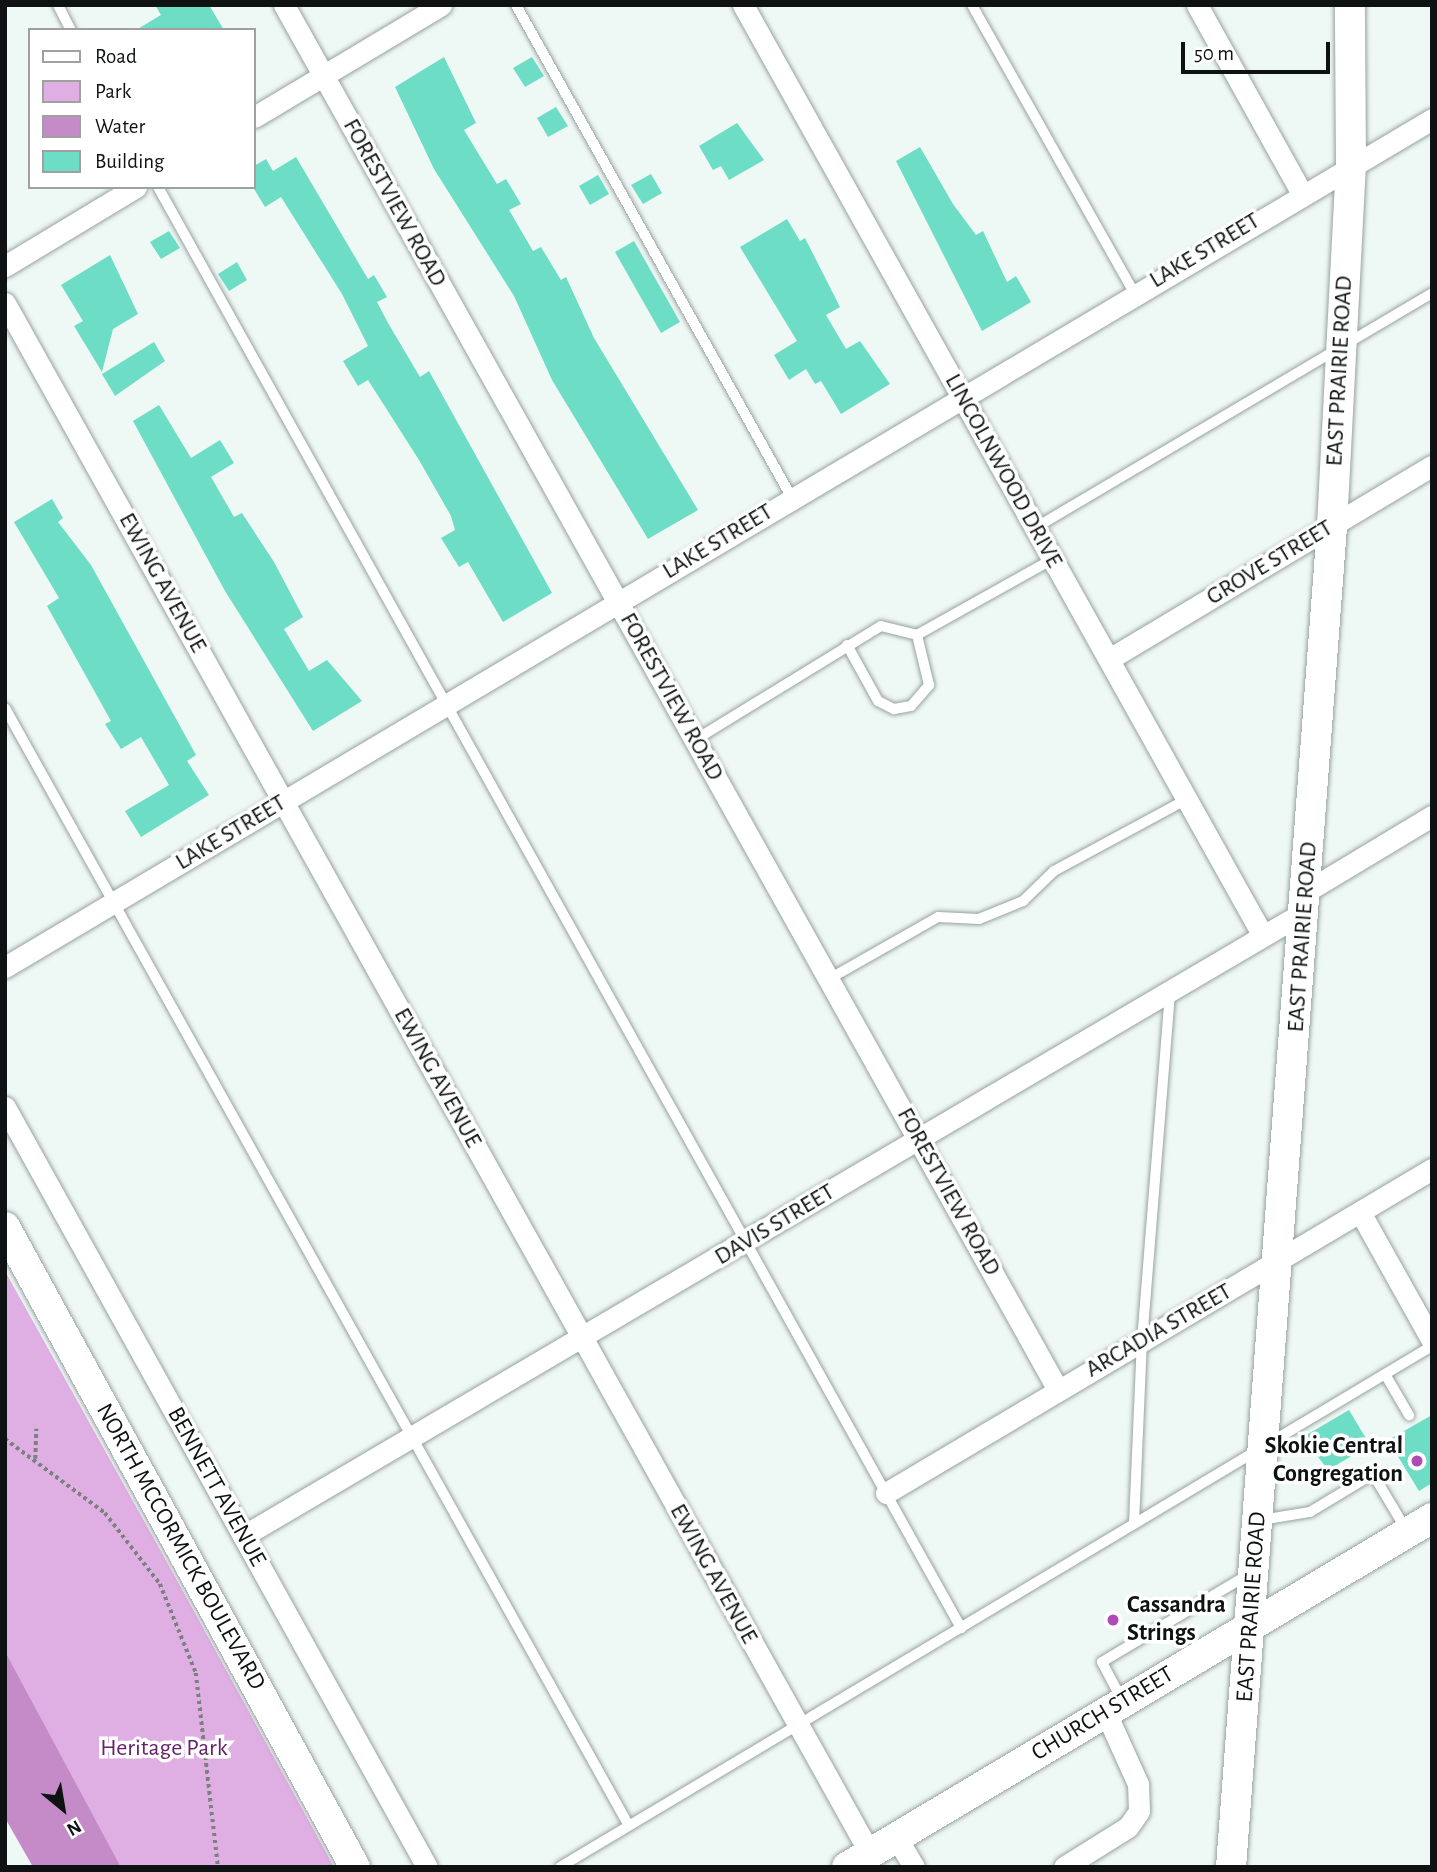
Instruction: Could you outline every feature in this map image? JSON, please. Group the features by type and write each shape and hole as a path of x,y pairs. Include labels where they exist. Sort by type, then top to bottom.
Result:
{"street":[{"name":"FORESTVIEW ROAD","path":"284,5 1058,1390"},
{"path":"256,116 441,5"},
{"name":"LINCOLNWOOD DRIVE","path":"743,5 1263,936"},
{"path":"1198,5 1302,194"},
{"name":"EAST PRAIRIE ROAD","path":"1231,1867 1279,1261 1332,526 1351,164 1350,5"},
{"name":"LAKE STREET","path":"5,967 1432,118"},
{"path":"5,266 133,189"},
{"name":"EWING AVENUE","path":"5,303 798,1725 858,1860"},
{"name":"GROVE STREET","path":"1109,659 1432,466"},
{"name":"DAVIS STREET","path":"243,1536 581,1340 1263,936 1306,901 1432,816"},
{"name":"BENNETT AVENUE","path":"5,1107 427,1867"},
{"name":"ARCADIA STREET","path":"886,1493 1432,1169"},
{"path":"1360,1212 1432,1343"},
{"name":"NORTH MCCORMICK BOULEVARD","path":"5,1227 355,1867"},
{"name":"CHURCH STREET","path":"858,1860 1420,1525"},
{"path":"1064,1867 1128,1827 1139,1811 1138,1784 1114,1707"},
{"path":"896,1837 914,1867"}],"lane":[{"path":"58,5 70,28"},
{"path":"516,5 792,498"},
{"path":"972,5 1135,293"},
{"path":"159,189 448,703 745,1243 961,1628"},
{"path":"1035,528 1432,293"},
{"path":"695,740 828,664 847,645 881,626 917,635 1053,559"},
{"path":"847,645 878,701 894,709 911,706 929,685 917,635"},
{"path":"5,708 629,1826"},
{"path":"828,979 938,917 979,919 1023,901 1054,872 1187,799"},
{"path":"1134,1524 1142,1341 1170,991"},
{"path":"560,1867 1385,1374 1432,1343"},
{"path":"1385,1374 1409,1416"},
{"path":"1258,1520 1310,1511 1373,1474 1420,1525"},
{"path":"1114,1707 1102,1662 1255,1570"}],"path":[{"path":"35,1459 36,1429"},
{"path":"5,1439 35,1459 128,1536 180,1626 196,1673 218,1867"}],"green space":[{"name":"Heritage Park","path":"5,1271 334,1867 121,1867 5,1651"}],"water":[{"path":"5,1651 121,1867 33,1867 5,1818"}],"building":[{"path":"155,5 209,5 223,28 139,28 161,15"},
{"path":"444,57 476,123 464,130 497,184 506,179 521,204 509,210 533,251 541,247 561,280 566,277 594,338 698,510 648,539 552,380 514,296 434,169 395,87"},
{"path":"532,57 544,76 525,87 513,68"},
{"path":"556,107 568,126 548,137 537,118"},
{"path":"737,123 764,160 729,180 721,166 713,170 699,146"},
{"path":"920,147 953,204 976,235 983,231 1007,282 1016,276 1031,302 982,331 896,161"},
{"path":"296,157 368,279 374,275 387,297 377,302 388,323 420,377 429,371 552,593 503,622 468,562 459,567 441,538 455,530 451,516 419,460 368,380 358,386 343,361 368,346 342,294 281,197 265,207 254,189 256,165 266,159 273,171"},
{"path":"651,174 662,193 643,204 631,185"},
{"path":"598,175 609,194 590,205 579,186"},
{"path":"787,219 800,241 805,238 840,307 826,315 846,349 860,341 890,384 841,414 821,381 815,384 806,369 789,380 774,355 797,341 740,247"},
{"path":"169,231 180,248 161,259 150,242"},
{"path":"634,241 680,322 661,333 615,252"},
{"path":"110,255 138,314 113,329 102,372 74,326 83,321 61,285"},
{"path":"237,262 247,280 229,291 218,274"},
{"path":"154,342 165,361 115,396 102,374"},
{"path":"159,405 191,458 220,440 234,463 211,477 234,517 242,513 274,562 303,617 284,629 309,671 327,660 362,701 313,731 225,591 133,421"},
{"path":"52,499 63,518 58,522 91,565 196,755 187,761 209,795 141,837 125,811 169,785 141,737 121,749 105,724 111,721 47,606 59,598 14,522"},
{"path":"1349,1410 1370,1445 1328,1470 1303,1437"},
{"name":"Skokie Central Congregation","path":"1432,1415 1432,1483 1419,1491 1388,1440"}],"place":[{"name":"Skokie Central Congregation","path":"1417,1461"},
{"name":"Cassandra Strings","path":"1113,1620"}]}
